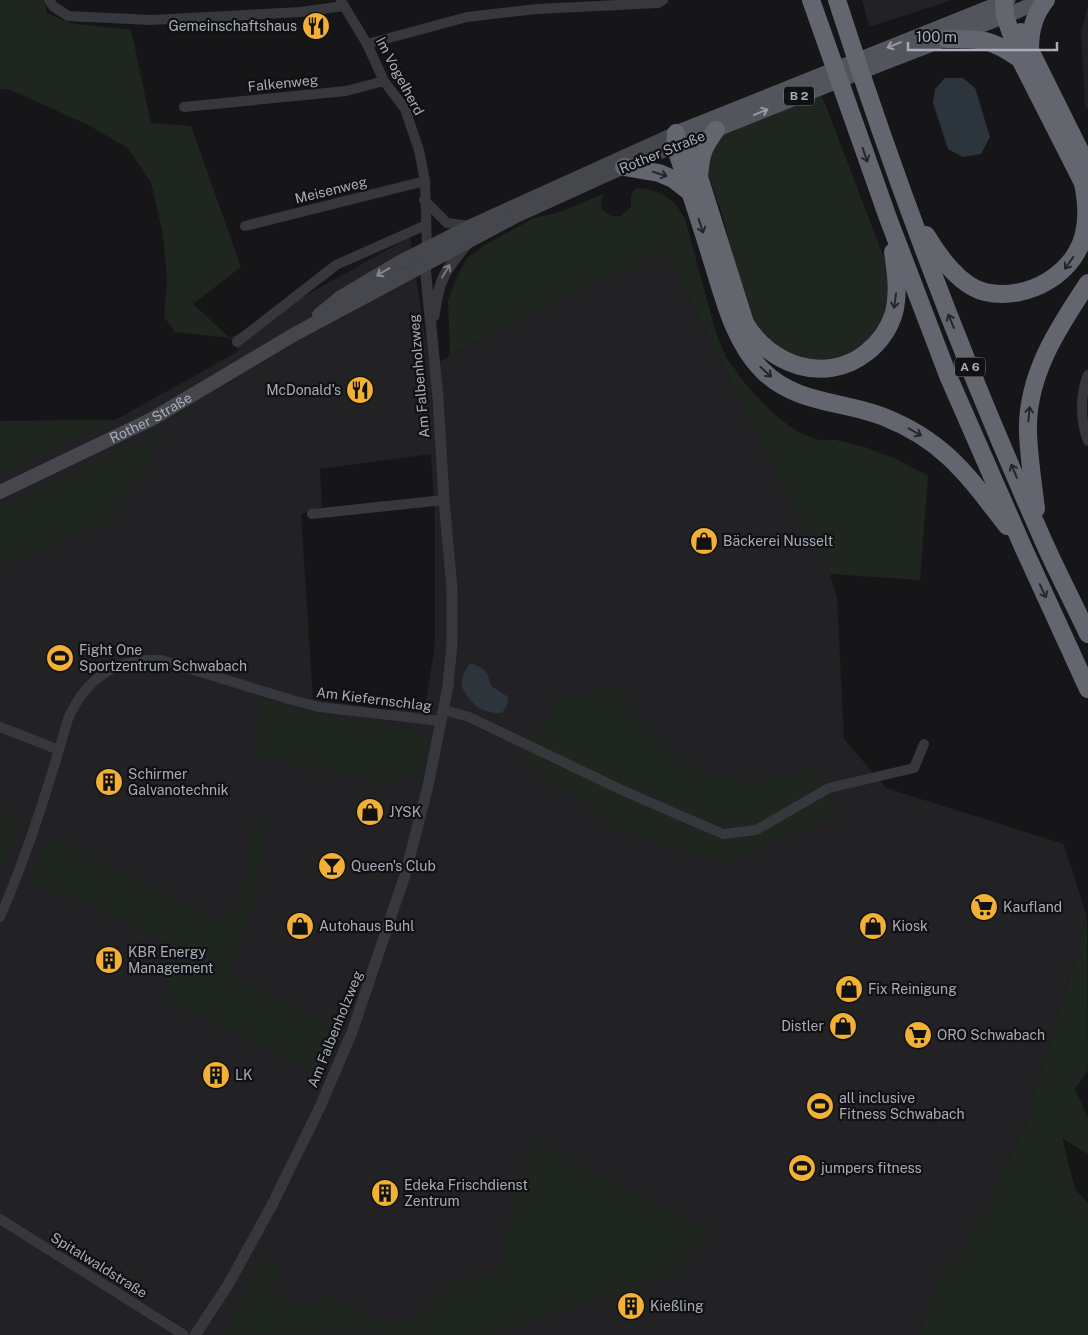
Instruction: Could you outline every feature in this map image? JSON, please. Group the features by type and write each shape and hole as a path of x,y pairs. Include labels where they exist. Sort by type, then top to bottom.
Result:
{"highway":[{"name":"A 6","path":"811,0 888,218 949,378 1088,689"},
{"name":"A 6","path":"837,0 932,273 1039,532 1088,634"},
{"path":"1025,56 1032,24 1044,0"},
{"path":"907,201 937,254 963,280 983,292 1010,295 1039,287 1064,270 1077,251 1085,230 1087,202 1084,183 1025,56 1008,8"},
{"path":"946,39 988,41 1025,56 1088,167"},
{"path":"699,177 701,153 704,145 716,130"},
{"path":"678,141 699,177 745,322 759,342 784,361 816,369 834,368 848,364 875,346 886,332 894,314 896,295 896,273 888,218"},
{"path":"678,141 691,193 733,325 749,354 763,371 776,381 809,397 882,416 918,433 943,450 971,480 1023,547"},
{"path":"624,167 659,173 672,179 691,193"},
{"path":"1039,532 1028,432 1031,397 1040,364 1062,322 1088,282"}],"main road":[{"name":"Rother Straße","path":"295,334 341,298 400,262 427,250 471,226 1008,8 1044,0"},
{"name":"Rother Straße","path":"0,492 152,420 295,334 514,218 678,141 716,130 946,39 1008,8"}],"street":[{"path":"49,0 52,6 68,16 151,20 301,12 342,3"},
{"path":"367,44 467,17 537,10 658,3 663,0"},
{"name":"Im Vogelherd","path":"342,3 367,44 384,81 405,109 419,150 425,181 424,200 427,250"},
{"name":"Falkenweg","path":"184,108 346,91 384,81"},
{"name":"Meisenweg","path":"245,226 425,181"},
{"path":"424,200 447,223 471,226"},
{"path":"237,342 336,265 426,226"},
{"path":"431,335 437,293 442,278 468,242"},
{"name":"Am Falbenholzweg","path":"195,1335 228,1285 272,1205 320,1106 357,1021 398,898 418,831 428,786 448,686 452,643 452,589 438,398 425,266 427,250"},
{"path":"1088,375 1084,385 1082,410 1088,441"},
{"path":"312,514 444,500"},
{"name":"Am Kiefernschlag","path":"0,917 37,822 74,707 91,682 103,673 116,667 132,661 147,659 174,662 284,698 319,707 442,716"},
{"path":"442,716 469,717 626,792 723,834 756,830 829,788 914,768 924,744"},
{"path":"0,727 59,750"},
{"name":"Spitalwaldstraße","path":"0,1218 184,1335"}],"shaded area":[{"path":"0,0 44,0 47,13 70,23 131,30 151,123 191,126 241,267 193,304 230,338 175,332 164,317 167,282 163,235 151,182 128,148 88,125 11,90 0,89"},
{"path":"862,0 952,0 869,27"},
{"path":"1088,5 1088,110 1085,106 1081,33"},
{"path":"945,78 963,78 975,88 990,137 981,154 963,157 948,149 933,103 935,89"},
{"path":"821,93 884,258 889,274 890,307 873,341 846,360 806,363 766,341 752,319 740,285 722,214 708,174 710,152 714,144 726,132"},
{"path":"637,188 652,190 666,196 681,212 685,219 716,333 726,357 747,386 776,416 798,432 818,440 836,440 865,447 898,460 928,476 920,580 830,574 663,251 450,355 448,301 456,279 467,258 485,245 534,218 557,213 603,194 601,201 602,210 611,216 621,216 631,207 632,194"},
{"path":"410,237 430,369 450,355 663,251 830,574 837,597 844,739 886,788 1064,844 1087,917 1025,1125 985,1211 936,1288 919,1335 0,1335 0,421 115,420 239,351 230,338","holes":["431,454 435,520 435,644 426,702 388,710 313,699 301,514 322,507 320,469"]},
{"path":"115,420 0,477 0,421"},
{"path":"163,432 141,474 110,521 0,565 0,508"},
{"path":"470,663 485,671 491,686 508,697 507,705 502,713 488,712 482,709 472,702 464,691 461,685 464,673"},
{"path":"616,687 627,706 694,772 760,782 811,768 838,814 727,863 620,830 520,759 558,698"},
{"path":"261,698 304,712 410,728 429,737 420,776 383,781 258,758"},
{"path":"0,813 19,821 3,868 0,867"},
{"path":"254,820 265,824 257,884 245,931 227,977 342,1029 319,1075 162,1000 186,949 30,881 50,834 225,922 242,890"},
{"path":"1087,917 1088,1070 1075,1089 1088,1118 1088,1154 1062,1138 1075,1189 1088,1203 1088,1335 919,1335 936,1288 985,1211 1025,1125"},
{"path":"532,1138 707,1231 677,1273 489,1335 222,1334 259,1259 282,1270 269,1293 305,1306 334,1298 357,1313 397,1324 442,1298 452,1284 498,1272"}],"place":[{"name":"Gemeinschaftshaus","path":"316,26"},
{"name":"McDonald's","path":"360,390"},
{"name":"Bäckerei Nusselt","path":"704,541"},
{"name":"Fight One Sportzentrum Schwabach","path":"60,658"},
{"name":"Schirmer Galvanotechnik","path":"109,782"},
{"name":"JYSK","path":"370,812"},
{"name":"Queen's Club","path":"332,866"},
{"name":"Kaufland","path":"984,907"},
{"name":"Autohaus Buhl","path":"300,926"},
{"name":"Kiosk","path":"873,926"},
{"name":"KBR Energy Management","path":"109,960"},
{"name":"Fix Reinigung","path":"849,989"},
{"name":"Distler","path":"843,1026"},
{"name":"ORO Schwabach","path":"918,1035"},
{"name":"LK","path":"216,1075"},
{"name":"all inclusive Fitness Schwabach","path":"820,1106"},
{"name":"jumpers fitness","path":"802,1168"},
{"name":"Edeka Frischdienst Zentrum","path":"385,1193"},
{"name":"Kießling","path":"631,1306"}]}
